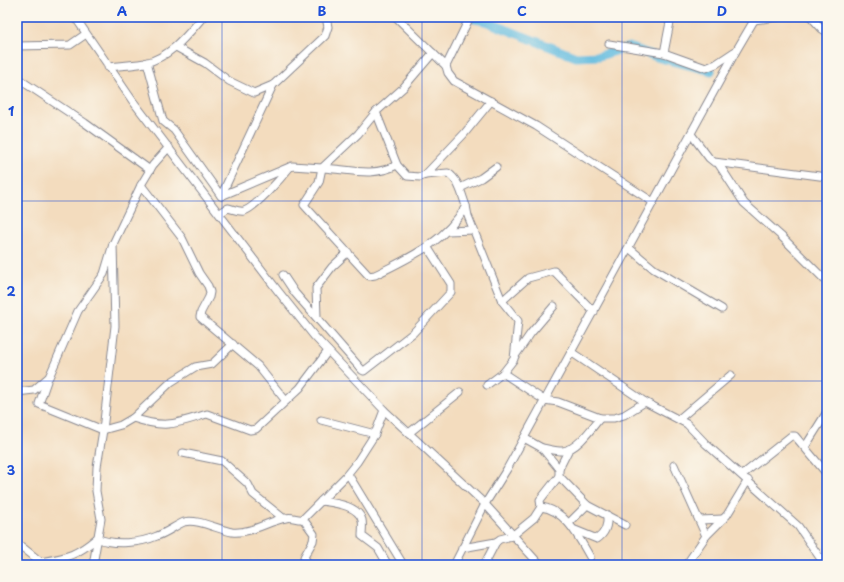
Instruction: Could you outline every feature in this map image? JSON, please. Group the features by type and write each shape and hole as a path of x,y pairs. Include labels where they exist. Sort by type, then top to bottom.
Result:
{"street":[{"path":"75,17 108,67 278,291 326,349 384,410 485,504 512,536 540,565"},
{"path":"108,67 147,62 159,58 176,47 203,17"},
{"path":"221,196 274,85 325,36 328,27 326,17"},
{"path":"396,17 446,66 448,73 454,81 542,130 653,202"},
{"path":"446,66 470,17"},
{"path":"664,53 671,17"},
{"path":"454,565 485,504 524,438 594,312 755,18 777,17"},
{"path":"811,17 822,30 827,32"},
{"path":"17,46 70,45 86,34"},
{"path":"609,44 664,53 706,68 716,64 736,51"},
{"path":"176,47 205,63 229,81 251,92 274,85"},
{"path":"433,53 403,88 376,112 358,134 322,168 319,182 304,205 369,276 373,277 428,248 447,231 466,206"},
{"path":"147,62 162,121 174,130 221,196"},
{"path":"17,78 85,123 150,170"},
{"path":"425,175 464,134 491,101"},
{"path":"376,112 397,165 407,176 420,177 425,175 448,173 460,188 474,230 502,301 518,321 514,359"},
{"path":"691,134 709,158 718,163 827,177"},
{"path":"169,147 150,170 141,185 113,244 104,274 78,311 49,377 39,404 104,430 121,425 133,418 171,382 195,367 212,364 233,344"},
{"path":"718,163 744,203 781,236 827,282"},
{"path":"221,196 292,166 371,173 386,171 397,165"},
{"path":"220,213 228,208 241,211 248,208 266,193 292,166"},
{"path":"460,188 481,178 496,167"},
{"path":"141,185 182,238 199,273 208,286 210,292 209,297 200,317 262,370 286,401"},
{"path":"447,231 474,230"},
{"path":"94,565 101,519 96,491 97,467 104,430 115,326 113,244"},
{"path":"283,275 334,338 364,371 413,333 452,288 428,248"},
{"path":"629,248 654,269 722,309"},
{"path":"317,317 316,288 332,267 348,252"},
{"path":"502,301 528,278 554,271 594,312"},
{"path":"487,385 503,373 531,334 554,306"},
{"path":"133,418 162,425 182,422 207,414 250,430 262,425 300,388 334,338"},
{"path":"571,352 645,402 688,424 706,444 745,477 798,526 824,565"},
{"path":"503,373 544,400 558,402 600,418 614,418 624,415 645,402"},
{"path":"679,419 731,375"},
{"path":"17,392 34,390 49,377"},
{"path":"409,433 460,392"},
{"path":"97,538 105,542 140,541 157,536 186,522 204,524 232,532 241,531 283,518 289,517 298,520 303,518 348,474 375,434 384,410"},
{"path":"805,447 827,412"},
{"path":"524,438 542,448 563,451 569,449 582,440 600,418"},
{"path":"321,420 375,434"},
{"path":"686,565 706,536 723,519 745,477 787,438 794,436 827,474"},
{"path":"542,448 559,473 587,505 625,525"},
{"path":"462,548 496,542 500,539 512,536 534,518 541,507 540,500 559,473 569,449"},
{"path":"183,453 222,461 248,484 253,494 283,518"},
{"path":"674,465 706,536"},
{"path":"348,474 401,564"},
{"path":"321,501 338,504 359,514 362,520 362,536 378,548 388,565"},
{"path":"569,523 587,505"},
{"path":"541,507 552,511 575,529 590,557"},
{"path":"575,529 597,539 605,530 608,523 607,515"},
{"path":"303,518 314,534 313,540 304,557 309,565"},
{"path":"700,520 723,519"},
{"path":"17,543 41,562 71,556 83,550 97,538"},
{"path":"484,565 496,542"}],"waterway":[{"path":"465,17 485,21 576,57 599,56 629,47 660,58 711,71"}]}
